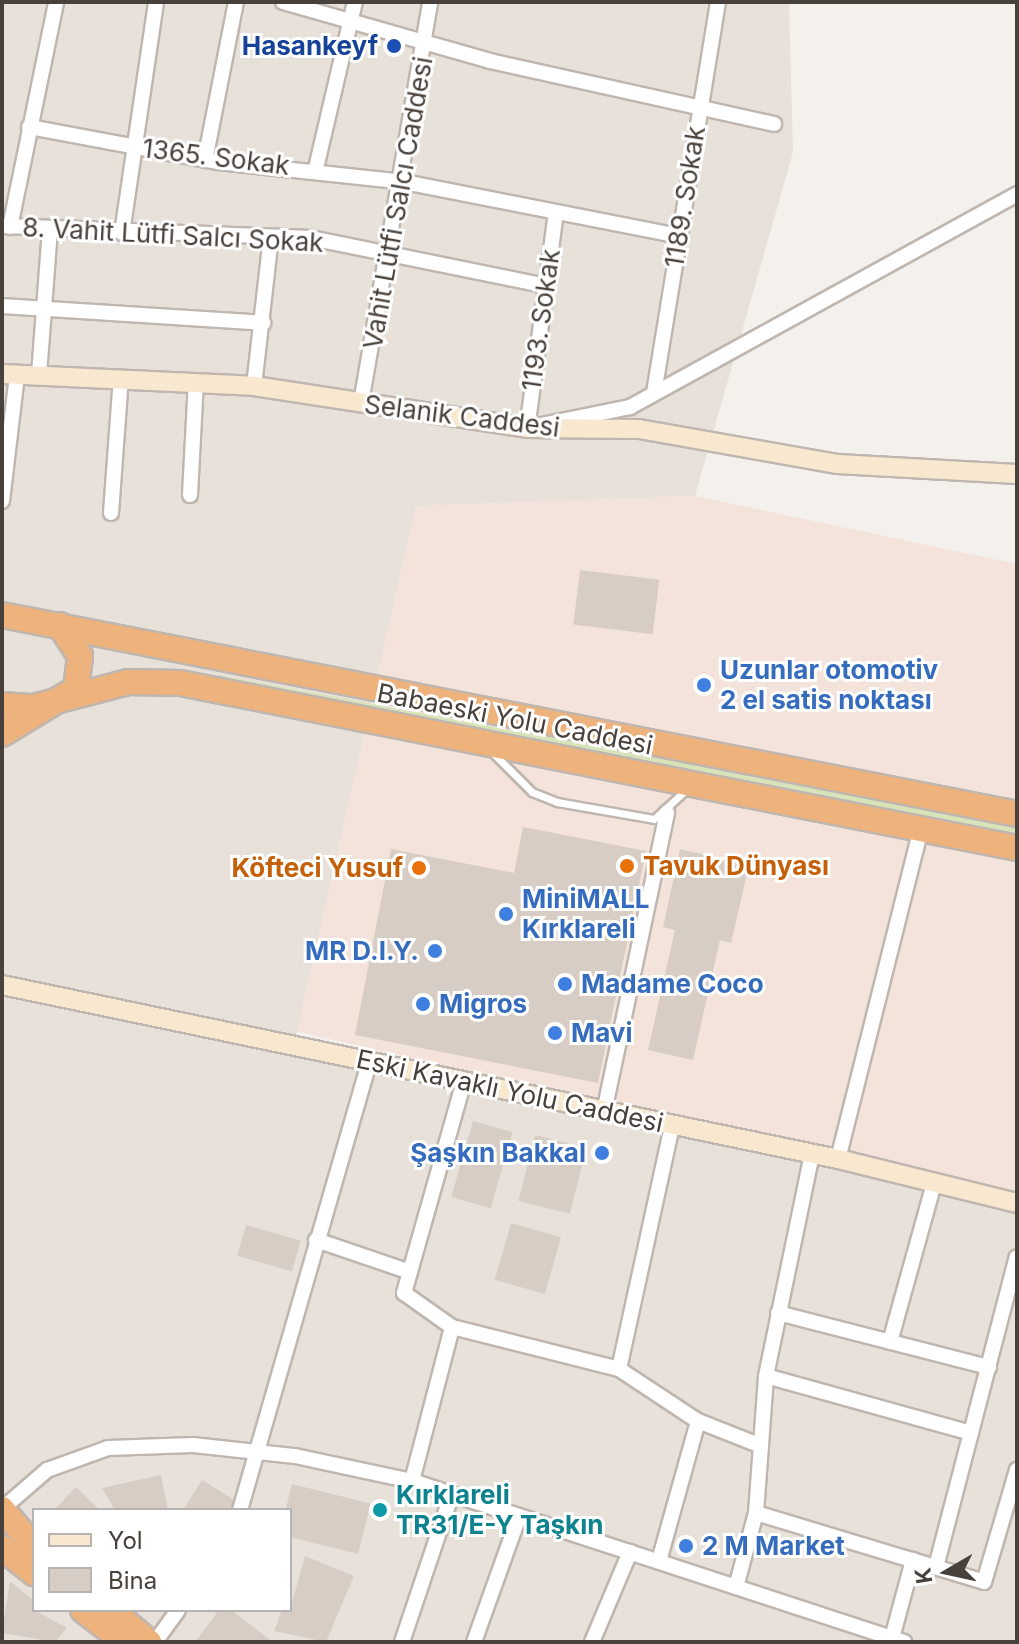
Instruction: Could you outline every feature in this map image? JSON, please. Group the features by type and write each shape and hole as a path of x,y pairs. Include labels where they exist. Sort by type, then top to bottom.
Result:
{"highway":[{"name":"Babaeski Yolu Caddesi","path":"2,615 1017,814"},
{"path":"2,734 70,696 80,679 80,656 60,625"},
{"name":"Babaeski Yolu Caddesi","path":"2,705 33,707 128,682 180,683 1017,848"},
{"path":"4,1525 32,1546"},
{"path":"4,1525 32,1570"},
{"path":"86,1612 125,1642"},
{"path":"113,1612 149,1642"}],"street":[{"path":"6,226 56,2"},
{"path":"122,233 156,2"},
{"path":"205,160 236,2"},
{"path":"283,2 348,26 774,124"},
{"path":"316,168 355,2"},
{"name":"Vahit Lütfi Salcı Caddesi","path":"361,403 404,182 430,2"},
{"name":"1189. Sokak","path":"654,393 718,2"},
{"name":"1365. Sokak","path":"29,127 205,160 316,168 404,182 679,236"},
{"path":"527,428 630,407 1017,194"},
{"name":"1193. Sokak","path":"527,428 556,212"},
{"name":"8. Vahit Lütfi Salcı Sokak","path":"6,226 271,237 390,255 546,286"},
{"path":"39,375 47,308 50,230"},
{"path":"254,386 271,237"},
{"path":"2,306 263,323"},
{"path":"2,501 10,374"},
{"name":"Selanik Caddesi","path":"10,374 254,386 527,428 639,429 838,464 1017,474"},
{"path":"111,513 121,378"},
{"path":"190,495 196,382"},
{"path":"604,1112 667,813"},
{"path":"838,1159 921,828"},
{"name":"Eski Kavaklı Yolu Caddesi","path":"2,985 812,1153 1017,1203"},
{"path":"241,1508 260,1452 316,1240 369,1062"},
{"path":"464,1081 407,1271 404,1293 452,1327 619,1369 698,1421 761,1446"},
{"path":"619,1369 672,1125"},
{"path":"736,1587 756,1513 766,1376 812,1153"},
{"path":"890,1342 934,1183"},
{"path":"316,1240 407,1271"},
{"path":"936,1567 1017,1257"},
{"path":"778,1313 989,1367"},
{"path":"412,1481 452,1327"},
{"path":"766,1376 971,1433"},
{"path":"659,1561 698,1421"},
{"path":"4,1525 47,1470 108,1448 153,1443 260,1452 412,1481 518,1519 659,1561 898,1640 913,1560"},
{"path":"756,1513 984,1582 1017,1470"},
{"path":"402,1642 451,1496"},
{"path":"474,1642 518,1519"},
{"path":"592,1642 630,1552"},
{"path":"155,1642 177,1612"}],"lane":[{"path":"480,741 532,792 557,802 654,819 667,813 693,782"}],"shaded area":[{"path":"2,2 789,2 793,152 695,496 416,506 292,1054 1017,1204 1017,1642 2,1642"},
{"path":"695,496 1017,564 1017,1203 297,1031 416,506"}],"green space":[{"path":"218,675 1017,825 1017,834 211,681"}],"building":[{"path":"580,570 659,580 653,634 573,625"},
{"name":"MiniMALL Kırklareli","path":"523,827 646,851 598,1083 355,1035 391,849 514,873"},
{"path":"680,849 749,865 731,943 720,940 693,1060 648,1050 675,930 663,927"},
{"path":"473,1121 512,1132 491,1208 451,1197"},
{"path":"535,1135 586,1148 570,1214 519,1201"},
{"path":"511,1223 561,1237 545,1294 495,1280"},
{"path":"246,1225 301,1241 292,1271 237,1256"},
{"path":"161,1475 168,1508 114,1508 102,1488"},
{"path":"202,1480 239,1503 235,1508 184,1508"},
{"path":"292,1484 371,1504 358,1554 292,1538 292,1508 286,1508"},
{"path":"76,1487 98,1508 56,1508"},
{"path":"305,1556 354,1576 326,1642 274,1631 281,1612 292,1612"},
{"path":"10,1581 32,1599 32,1612 67,1628 55,1642 2,1633"},
{"path":"218,1612 234,1612 273,1642 195,1642"}],"place":[{"name":"Hasankeyf","path":"394,46"},
{"name":"Uzunlar otomotiv 2 el satis noktası","path":"704,685"},
{"name":"Tavuk Dünyası","path":"627,866"},
{"name":"Köfteci Yusuf","path":"419,868"},
{"name":"MiniMALL Kırklareli","path":"506,914"},
{"name":"MR D.I.Y.","path":"435,951"},
{"name":"Madame Coco","path":"565,984"},
{"name":"Migros","path":"423,1004"},
{"name":"Mavi","path":"555,1033"},
{"name":"Şaşkın Bakkal","path":"602,1153"},
{"name":"Kırklareli TR31/E-Y Taşkın","path":"380,1510"},
{"name":"2 M Market","path":"686,1546"}]}
